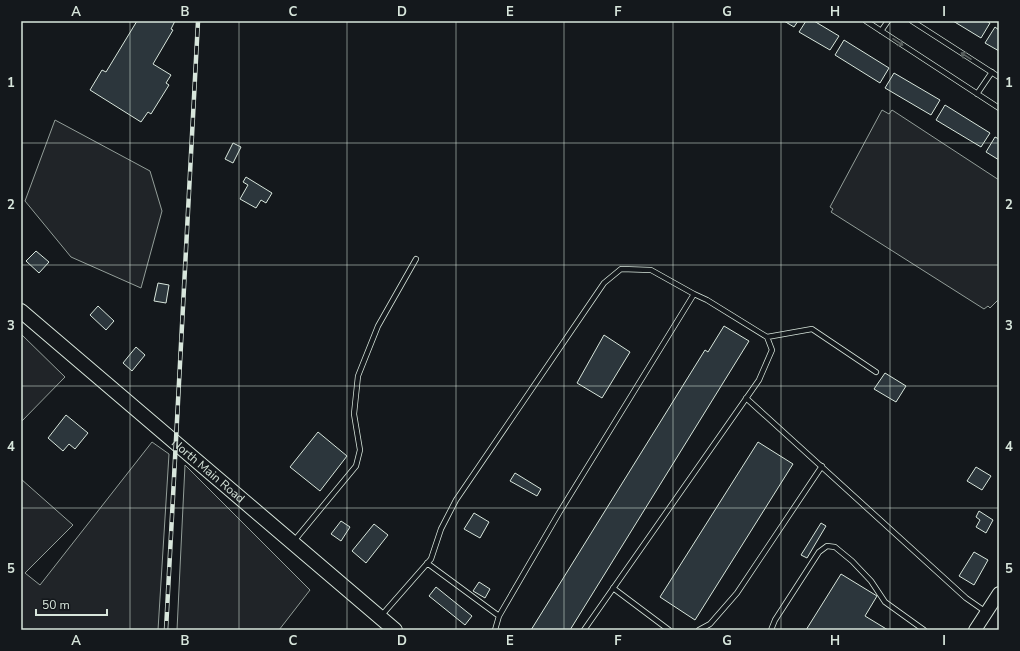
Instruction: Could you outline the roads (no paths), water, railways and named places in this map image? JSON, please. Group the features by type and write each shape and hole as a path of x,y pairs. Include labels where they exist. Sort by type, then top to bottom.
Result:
{"main road":[{"name":"North Main Road","path":"21,311 395,630"}],"street":[{"path":"975,630 999,594"}],"lane":[{"path":"866,21 999,108"},
{"path":"881,31 888,21"},
{"path":"912,21 999,77"},
{"path":"977,94 992,72"},
{"path":"293,543 356,466 360,450 354,414 358,376 378,326 416,259"},
{"path":"380,617 431,559 441,528 456,500 604,283 621,269 651,270 713,304 768,338 772,350 759,380 584,630"},
{"path":"495,630 498,616 559,513 694,294"},
{"path":"768,338 812,329 876,372"},
{"path":"746,398 966,598 987,612"},
{"path":"699,630 710,624 737,593 822,466"},
{"path":"771,630 775,620 819,552 827,546 836,547 871,581 885,602 924,630"},
{"path":"427,563 498,616"},
{"path":"613,588 669,630"}],"railway":[{"path":"166,630 198,21"}]}
